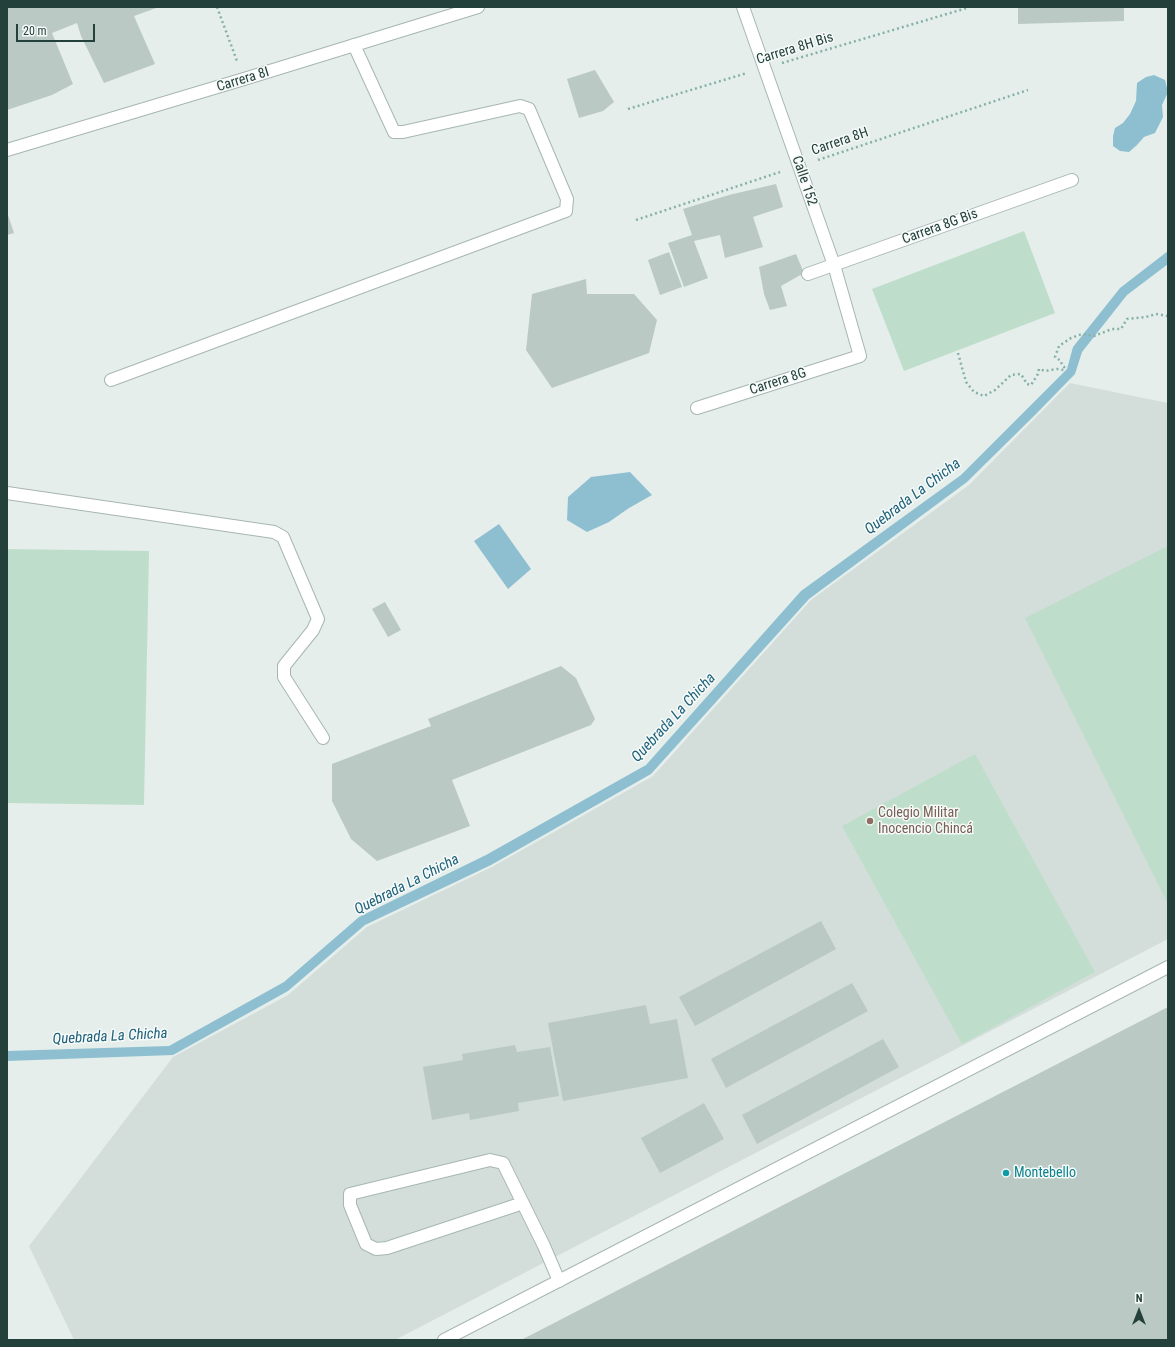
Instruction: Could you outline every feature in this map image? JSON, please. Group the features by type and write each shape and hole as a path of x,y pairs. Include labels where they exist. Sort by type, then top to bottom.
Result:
{"street":[{"name":"Carrera 8I","path":"7,150 244,80 478,7"},
{"name":"Calle 152","path":"743,7 834,265 860,356"},
{"path":"111,380 566,211 567,199 529,108 520,106 403,132 394,132 354,45"},
{"name":"Carrera 8G Bis","path":"808,274 1072,180"},
{"name":"Carrera 8G","path":"697,408 860,356"},
{"path":"7,493 274,532 283,537 318,619 313,630 284,666 284,677 323,738"},
{"path":"444,1340 1168,967"},
{"path":"523,1203 387,1248 376,1249 366,1244 350,1205 350,1194 490,1160 503,1163 523,1203 559,1281"}],"path":[{"path":"217,7 244,80"},
{"name":"Carrera 8H Bis","path":"628,108 967,8"},
{"name":"Carrera 8H","path":"636,220 1028,90"},
{"path":"958,353 966,382 974,392 984,396 995,390 1011,375 1021,374 1027,384 1031,385 1038,374 1039,369 1045,371 1057,369 1064,370 1065,368 1061,361 1055,357 1058,346 1071,338 1082,334 1094,336 1112,329 1121,329 1127,319 1146,317 1156,314 1168,316"}],"shaded area":[{"name":"Colegio Militar Inocencio Chincá","path":"1070,383 1168,403 1168,939 395,1340 74,1340 29,1246 173,1057 288,995 367,927 492,867 653,776 811,600 969,485"}],"green space":[{"path":"1024,231 1055,313 904,371 872,289"},
{"path":"1168,546 1168,904 1025,618"},
{"path":"7,549 149,551 144,805 7,803"},
{"path":"975,754 1095,972 962,1044 842,826"}],"water":[{"path":"1154,75 1165,80 1168,92 1162,105 1163,117 1155,133 1144,137 1129,152 1120,151 1113,146 1115,128 1123,123 1130,114 1136,101 1137,83 1146,77"},
{"path":"1168,251 1168,264 1127,295 1082,352 1075,374 1036,414 967,482 809,599 651,774 491,865 365,925 288,991 173,1055 7,1061 7,1051 169,1046 284,982 359,917 486,855 646,765 801,591 961,475 1067,369 1073,347 1120,288"},
{"path":"630,472 652,495 629,508 609,522 587,532 567,520 568,497 591,477"},
{"path":"499,524 531,569 508,589 474,541"}],"building":[{"path":"7,7 159,7 134,16 155,64 104,83 81,36 77,23 52,33 73,84 52,95 7,110"},
{"path":"1018,7 1124,7 1124,21 1018,24"},
{"path":"595,70 614,102 603,111 579,118 567,79"},
{"path":"776,184 783,207 753,217 763,247 725,258 720,235 694,241 708,278 684,287 668,243 692,235 683,209 729,195"},
{"path":"7,212 14,233 7,235"},
{"path":"669,252 682,287 660,295 648,260"},
{"path":"796,254 804,273 781,286 787,306 770,310 764,294 759,267"},
{"path":"586,279 587,294 634,294 657,320 649,353 552,388 526,350 532,294"},
{"path":"385,602 401,630 388,637 372,609"},
{"path":"561,666 576,678 595,719 591,725 452,780 470,826 377,861 351,839 332,801 332,764 431,726 428,719"},
{"path":"821,921 836,949 695,1026 679,997"},
{"path":"852,983 868,1011 726,1088 711,1059"},
{"path":"646,1005 650,1024 677,1019 688,1078 563,1101 548,1023"},
{"name":"Montebello","path":"1168,1007 1168,1340 521,1340"},
{"path":"883,1039 899,1067 757,1144 742,1115"},
{"path":"515,1045 517,1052 550,1047 559,1096 518,1103 519,1111 470,1120 469,1113 432,1120 423,1067 463,1060 462,1054"},
{"path":"704,1103 724,1139 660,1173 641,1138"}],"place":[{"name":"Colegio Militar Inocencio Chincá","path":"870,821"},
{"name":"Montebello","path":"1006,1173"}],"water label":[{"name":"Quebrada La Chicha","path":"913,497"},
{"name":"Quebrada La Chicha","path":"674,718"},
{"name":"Quebrada La Chicha","path":"407,885"},
{"name":"Quebrada La Chicha","path":"110,1037"}]}
